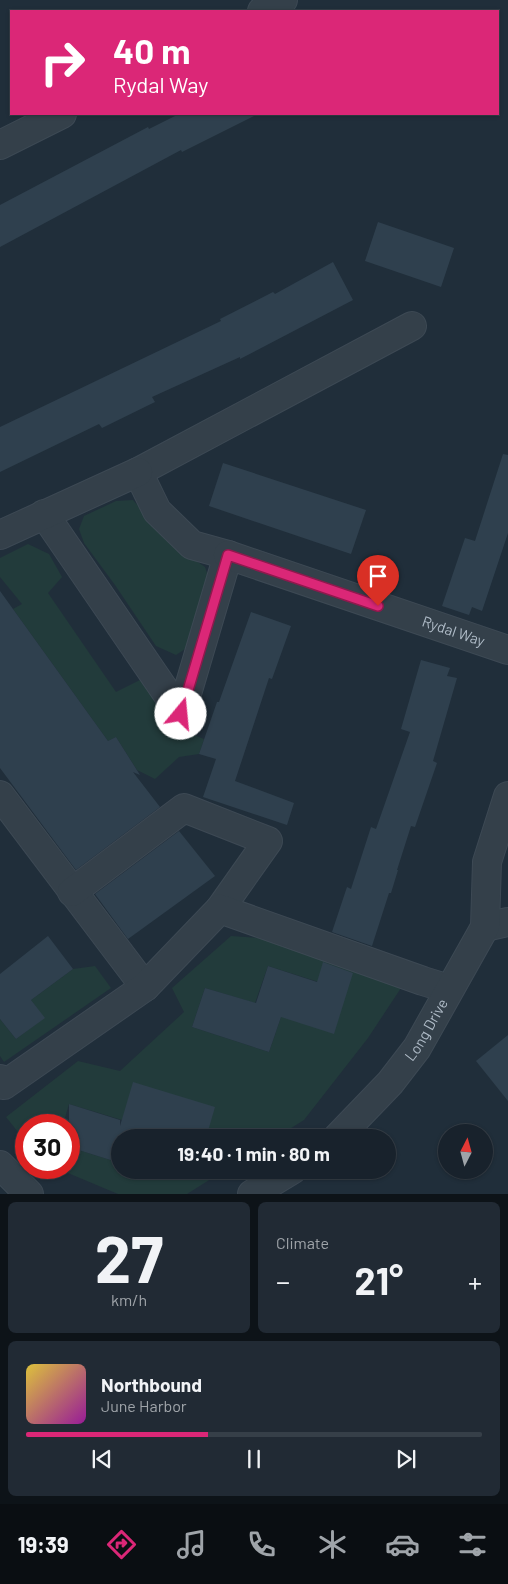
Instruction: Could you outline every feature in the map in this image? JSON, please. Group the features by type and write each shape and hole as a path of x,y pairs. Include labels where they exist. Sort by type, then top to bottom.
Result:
{"street":[{"path":"264,10 284,0"},
{"path":"0,145 60,115"},
{"path":"0,535 138,472 412,326"},
{"name":"Rydal Way","path":"138,472 157,511 192,545 228,555 508,650"},
{"path":"44,514 181,714 228,555"},
{"path":"0,795 144,987"},
{"path":"496,924 487,862 508,796"},
{"path":"0,1080 4,1085 144,987 220,909 268,842 184,808 72,892"},
{"path":"220,909 449,989"},
{"name":"Long Drive","path":"346,1129 390,1083 417,1048 449,989 496,924"},
{"path":"0,1165 30,1193"},
{"path":"252,1194 277,1179"}],"green space":[{"path":"133,500 170,543 205,567 210,582 188,647 176,655 156,646 84,543 79,529 84,516 116,501"},
{"path":"28,544 49,554 62,577 48,593 116,692 142,679 174,727 204,739 199,754 179,757 155,779 137,770 116,737 108,741 13,609 22,604 0,577 0,558"},
{"path":"231,936 261,938 401,988 368,1038 304,1120 290,1129 166,1129 122,1120 69,1104 66,1114 15,1114 15,1128 6,1117 78,1061 120,1071 184,1012 172,988","holes":["268,966 347,991 281,1017 269,1052 192,1027 205,988 255,1003"]},
{"path":"95,966 111,988 4,1062 0,1056 0,1019 16,1039 44,1018 31,1000 73,969"},
{"path":"80,1150 111,1160 111,1179 211,1179 187,1194 118,1194 80,1178"}],"building":[{"path":"177,115 256,115 182,152 181,150 0,247 0,205 148,127 149,129"},
{"path":"378,222 454,248 441,287 365,261"},
{"path":"333,262 353,300 240,359 240,357 152,397 155,402 102,428 99,424 0,472 0,427 221,321 220,319 273,292 275,294"},
{"path":"503,454 508,455 508,533 482,611 472,607 469,615 442,606 465,538 475,541"},
{"path":"223,463 366,510 351,554 209,506"},
{"path":"0,591 108,741 116,737 140,775 133,772 160,807 76,870 0,768"},
{"path":"251,612 291,626 272,679 269,678 235,781 294,803 287,825 203,797 216,759 199,754"},
{"path":"421,660 450,668 447,676 457,678 433,761 437,763 415,827 411,826 391,893 389,893 372,946 332,932 347,887 351,889 371,827 376,829 410,732 401,729"},
{"path":"179,831 215,876 128,939 95,894"},
{"path":"48,936 73,969 31,1000 45,1018 16,1039 0,1019 0,974"},
{"path":"323,962 353,973 334,1034 281,1017 269,1052 192,1027 205,988 256,1003 268,966 317,982"},
{"path":"508,1035 508,1101 476,1061"},
{"path":"133,1082 215,1107 209,1129 111,1129 111,1160 80,1150 80,1114 69,1114 69,1104 120,1120 120,1126"}],"route":[{"path":"181,714 228,555 378,606"}]}
